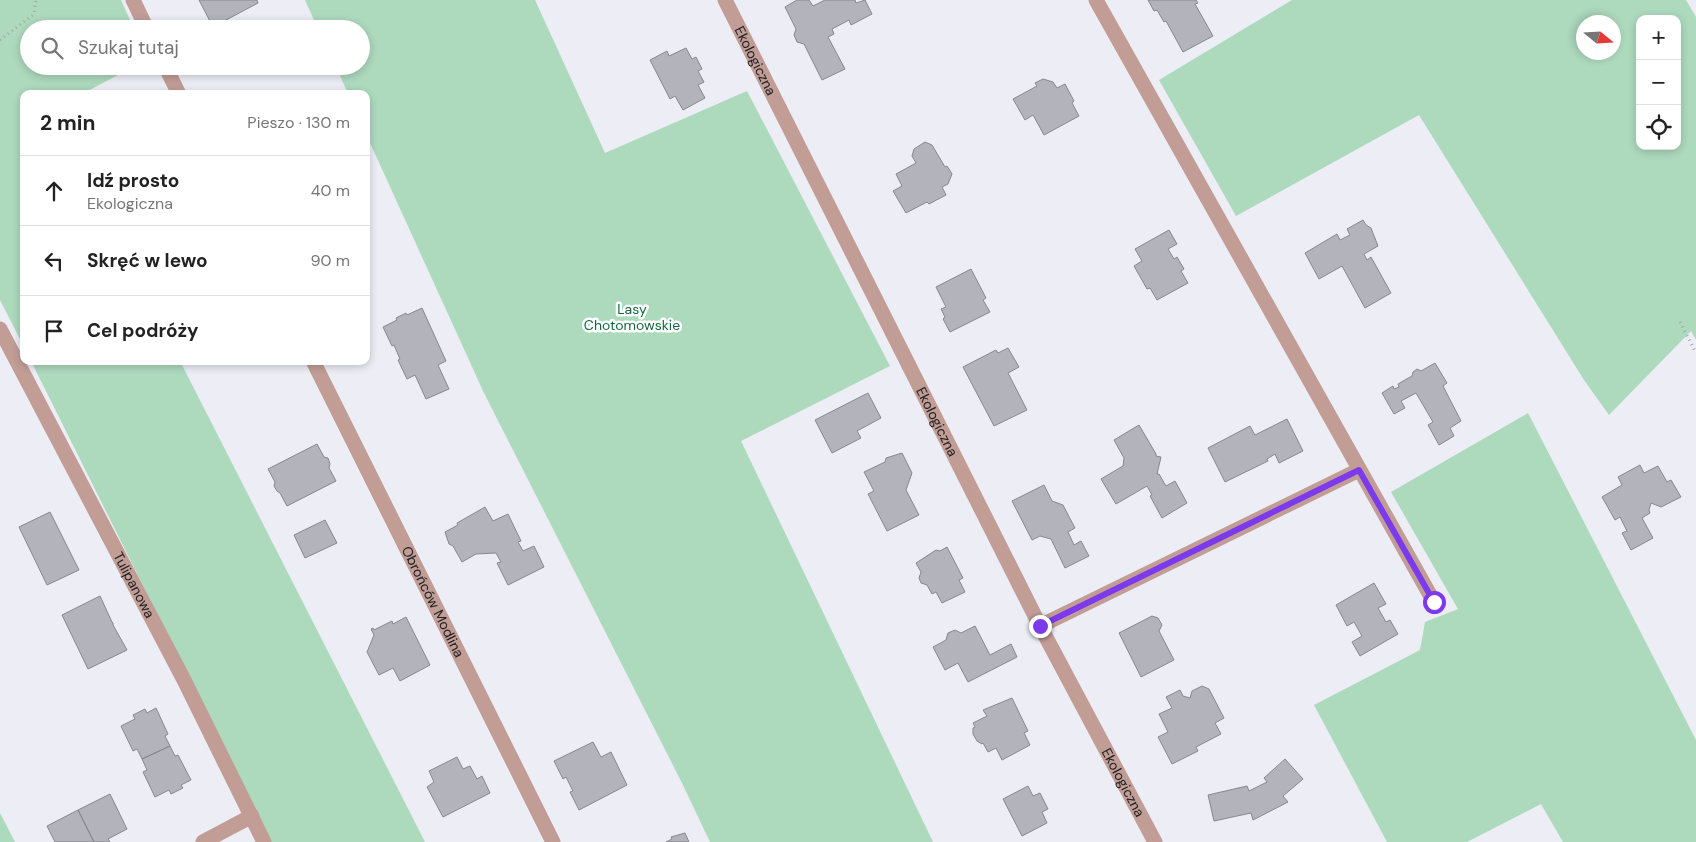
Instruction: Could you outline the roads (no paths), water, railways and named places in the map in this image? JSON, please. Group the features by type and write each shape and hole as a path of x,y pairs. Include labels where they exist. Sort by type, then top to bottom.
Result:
{"street":[{"path":"133,0 143,20"},
{"name":"Ekologiczna","path":"725,0 1040,626 1155,842"},
{"path":"1096,0 1434,602"},
{"path":"170,75 177,90"},
{"name":"Tulipanowa","path":"0,329 184,680 264,842"},
{"name":"Obrońców Modlina","path":"315,365 553,842"},
{"path":"1040,626 1359,470"},
{"path":"203,842 252,816"}],"park label":[{"name":"Lasy Chotomowskie","path":"632,318"}]}
